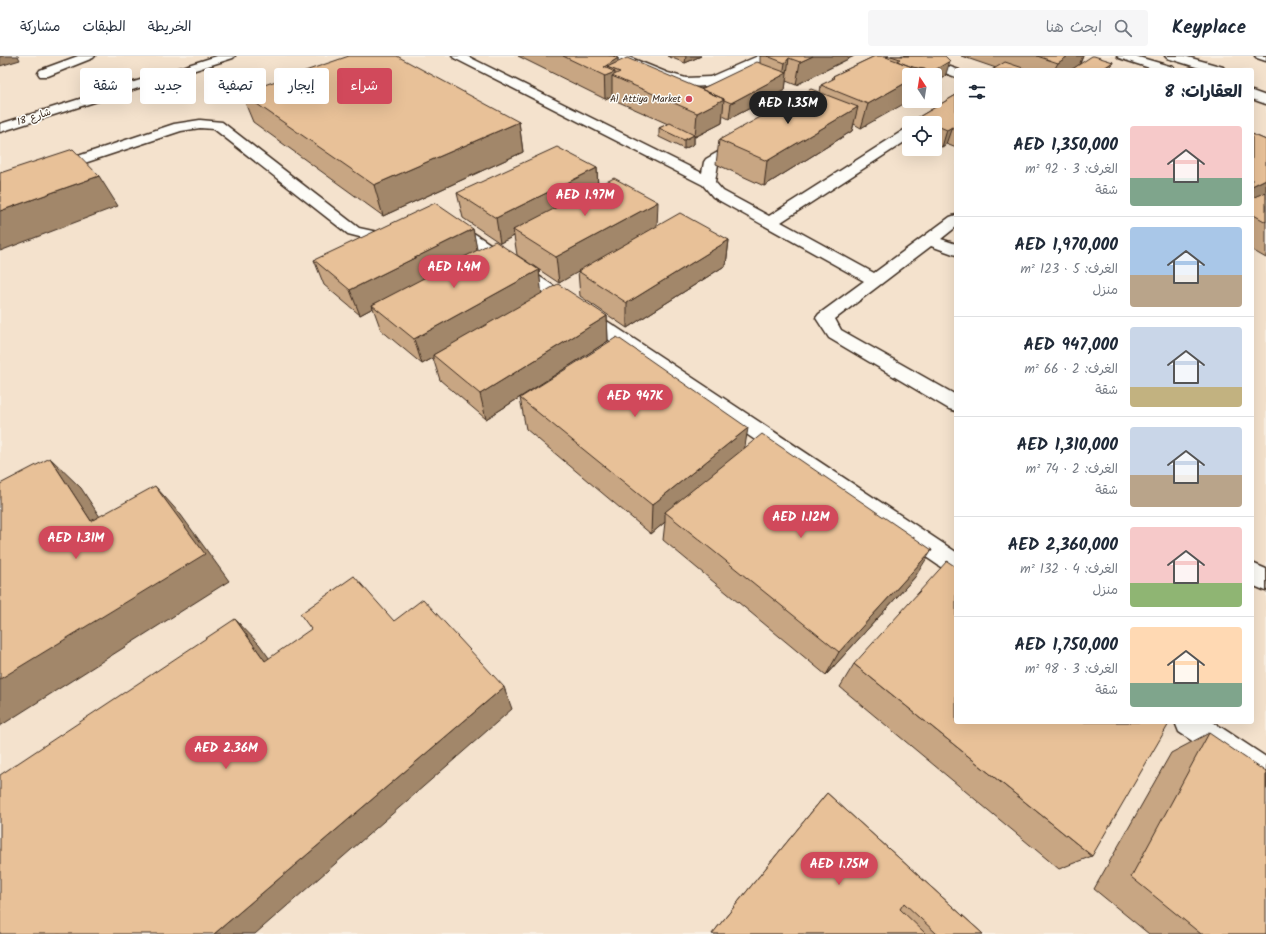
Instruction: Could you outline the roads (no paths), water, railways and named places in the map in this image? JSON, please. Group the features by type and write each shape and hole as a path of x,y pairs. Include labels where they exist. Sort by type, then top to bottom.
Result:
{"street":[{"path":"44,73 89,56"},
{"path":"190,56 202,64"},
{"name":"شارع 18","path":"0,128 229,56"},
{"path":"458,56 708,182 718,194 875,280"},
{"path":"616,56 664,76 686,82 712,81 768,56"},
{"path":"900,56 954,72"},
{"path":"1123,56 1162,68"},
{"path":"1171,56 1212,68"},
{"path":"1261,56 1266,57"},
{"path":"1254,97 1266,100"},
{"path":"0,187 179,127 200,124 218,125 354,231 383,238 409,228"},
{"path":"708,182 711,162 752,138"},
{"path":"769,223 902,138"},
{"path":"954,221 825,318 835,334 954,403"},
{"path":"435,226 442,226 460,231 954,564"},
{"path":"929,240 954,249"},
{"path":"1254,574 1266,581"},
{"path":"1192,724 1266,774"}],"place":[{"name":"Al Attiya Market","path":"689,99"}]}
